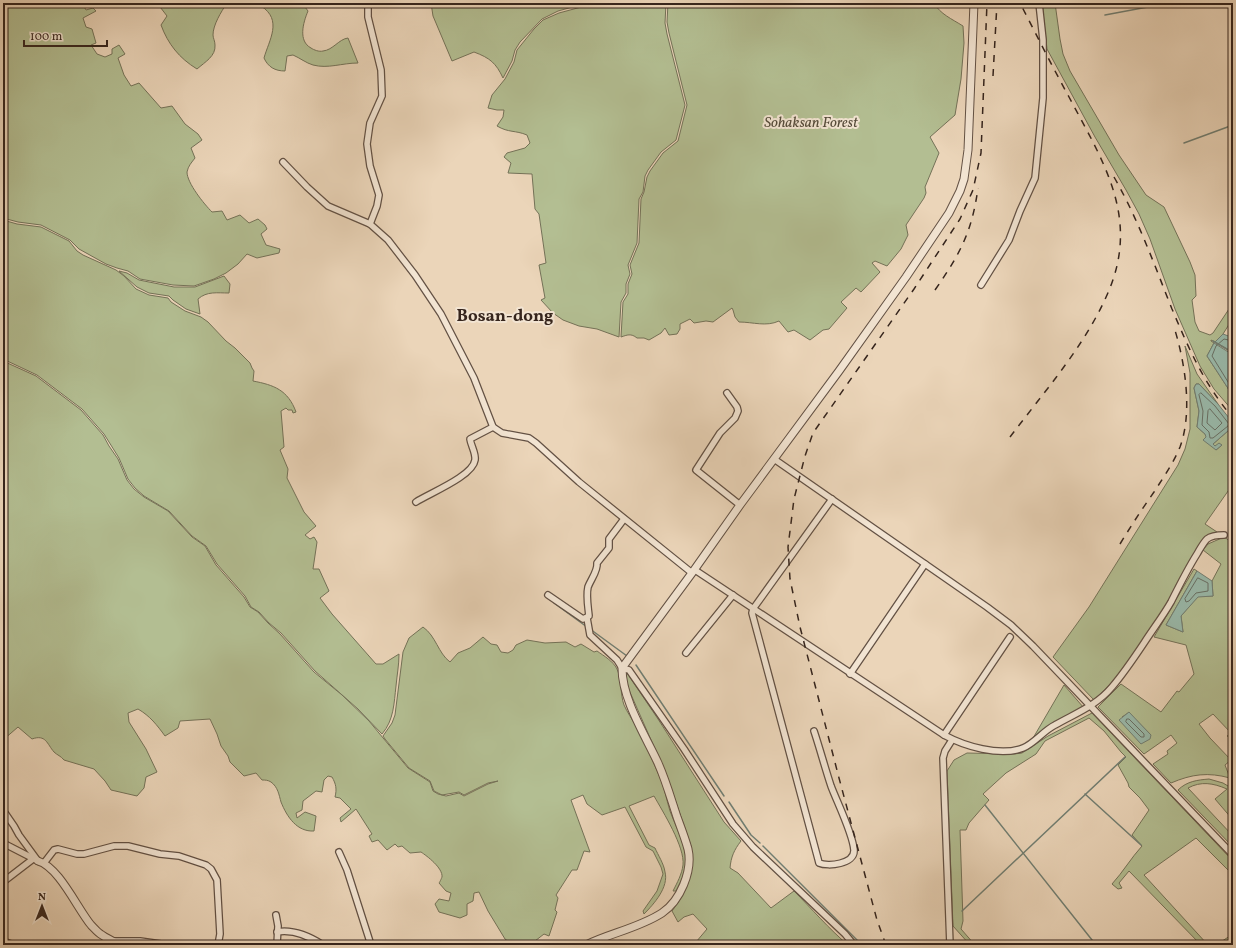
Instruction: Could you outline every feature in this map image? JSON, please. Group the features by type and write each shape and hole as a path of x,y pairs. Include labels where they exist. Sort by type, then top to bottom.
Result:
{"street":[{"path":"368,3 368,17 381,70 382,96 370,123 367,137 370,166 379,195 378,206 370,224"},
{"path":"622,668 694,571 740,505 906,277 949,213 958,196 964,179 968,150 974,3"},
{"path":"980,285 1009,240 1035,178 1043,98 1042,30 1039,3"},
{"path":"283,162 328,206 370,224 388,240 415,275 441,314 474,378 493,427 502,433 529,438 554,458 579,482 694,571 733,595 850,674 952,740 987,749 1014,750 1023,748 1054,725 1090,706 1111,688 1133,660 1170,603 1203,544 1207,539 1213,536 1224,535"},
{"path":"727,393 737,407 738,411 735,418 720,433 696,470 740,505"},
{"path":"416,502 457,480 470,471 474,466 475,457 470,439 493,427"},
{"path":"774,459 988,607 1011,625 1033,646 1233,855"},
{"path":"814,731 831,784 850,833 854,850 851,858 832,865 823,865 819,863 752,613 753,609 832,499"},
{"path":"586,945 663,913 678,895 683,886 688,866 688,849 669,792 658,764 626,695 622,668 617,660 590,635 588,627 588,588 598,566 597,563 609,548 609,539 624,518"},
{"path":"850,674 926,564"},
{"path":"548,595 583,619 587,618"},
{"path":"686,653 733,595"},
{"path":"944,735 1010,637"},
{"path":"622,668 629,670 684,749 724,812 742,836 845,934 854,945"},
{"path":"950,945 943,758 952,740"},
{"path":"3,810 38,861"},
{"path":"3,843 38,861 58,877 94,928 102,935 116,943 140,941 168,945"},
{"path":"3,882 54,850 58,849 77,854 84,854 114,846 128,846 160,854 179,856 206,865 211,869 217,880 220,934 218,945"},
{"path":"339,852 347,870 371,945"},
{"path":"276,915 278,932 277,945"},
{"path":"278,932 289,931 298,933 310,937 322,945"},
{"path":"3,940 14,945"}],"green space":[{"path":"3,3 82,3 86,10 93,8 96,11 83,18 86,27 92,29 96,43 91,45 97,54 105,57 112,54 112,49 119,45 125,54 118,58 124,75 131,86 139,83 161,108 172,106 185,124 198,134 202,140 191,148 195,158 189,166 187,172 190,182 201,199 212,212 222,211 227,220 240,215 249,223 258,219 267,229 261,234 266,245 280,249 279,253 257,258 247,254 238,264 226,273 214,279 194,286 173,285 140,279 128,271 106,264 79,249 70,240 41,225 18,222 3,218"},
{"path":"157,3 227,3 214,27 214,52 212,56 197,69 175,50 167,38 161,25 167,16"},
{"path":"255,3 302,3 308,11 303,26 304,41 307,45 315,50 323,51 330,49 342,40 348,38 358,63 319,66 310,64 293,55 287,56 285,71 272,68 264,58 273,30 273,24 268,12 261,6 257,7"},
{"path":"431,3 587,3 558,11 542,19 520,42 503,78 498,68 492,62 484,56 474,52 452,61 433,16"},
{"path":"596,3 666,3 665,23 667,34 685,105 676,140 661,152 645,176 643,192 639,199 637,243 628,265 630,274 626,284 626,293 621,302 619,337 597,329 579,326 563,320 553,313 541,300 545,298 539,265 546,263 539,214 535,209 532,174 508,173 511,163 504,157 507,153 525,148 530,143 527,135 505,130 497,126 503,117 504,110 488,108 492,95 505,79 514,62 517,50 543,20 559,13"},
{"name":"Sohaksan Forest","path":"668,3 934,3 943,13 963,26 964,43 961,79 955,115 930,137 939,153 925,187 926,193 924,198 906,225 908,235 901,249 887,266 875,261 872,263 880,272 861,292 856,288 841,302 847,308 829,329 823,330 810,340 794,330 788,332 779,321 769,324 739,322 735,317 732,308 713,322 706,321 694,323 690,319 680,324 680,329 677,334 669,335 665,328 661,333 649,340 637,338 631,335 621,337 623,302 628,294 628,284 632,274 630,265 639,243 641,199 647,177 663,153 678,141 687,105 669,33 667,22"},
{"path":"1042,3 1055,3 1063,54 1070,71 1119,155 1146,195 1164,207 1195,275 1196,296 1192,300 1195,322 1199,331 1210,335 1213,333 1233,303 1233,318 1223,334 1215,342 1211,340 1214,343 1207,356 1233,396 1233,411 1214,389 1200,366 1175,309 1150,239 1139,214 1047,49"},
{"path":"3,220 17,224 41,227 69,241 77,251 83,255 116,270 136,289 149,295 168,298 171,302 185,311 201,317 250,363 254,371 253,381 274,387 289,398 296,412 293,413 292,410 288,410 286,408 281,411 284,447 280,450 288,469 287,478 304,512 316,526 305,535 310,539 314,537 317,542 313,569 319,569 329,591 320,598 332,614 376,664 383,664 399,654 393,711 389,723 382,734 358,709 315,671 281,633 259,612 251,607 245,596 217,564 206,546 192,536 169,511 144,496 135,488 128,479 119,458 104,434 82,409 37,375 3,359"},
{"path":"119,271 127,273 139,280 174,287 195,287 224,276 230,284 229,293 212,293 201,296 198,299 200,314 186,309 169,296 149,293 137,287"},
{"path":"1185,346 1197,374 1218,404 1199,384 1196,384 1194,388 1199,411 1197,427 1205,434 1216,450 1222,445 1215,446 1213,444 1229,430 1233,431 1233,484 1205,524 1217,532 1207,536 1170,601 1142,644 1111,683 1094,700 1053,657 1089,607 1178,465 1185,449 1190,429 1190,373"},
{"path":"3,361 36,376 81,410 103,435 118,459 127,480 134,489 144,497 168,511 192,537 205,546 216,565 244,597 250,607 258,612 280,634 314,672 342,695 369,721 408,768 430,782 433,791 438,794 442,795 434,791 430,781 409,768 383,736 392,723 395,715 403,652 409,638 423,627 431,635 450,662 458,653 470,648 483,637 491,644 497,645 501,652 508,653 513,650 516,645 527,640 545,643 566,642 575,647 581,644 594,652 597,651 608,659 617,669 620,678 624,705 642,737 660,778 670,811 684,847 686,868 676,891 673,891 682,872 683,865 681,849 668,820 654,796 629,806 649,845 655,848 662,863 666,878 660,895 644,914 643,911 657,891 663,874 653,851 646,847 625,807 602,815 587,804 583,795 571,800 590,852 584,851 577,870 572,870 556,895 558,898 555,910 557,912 549,936 544,934 535,941 519,942 518,945 513,945 505,939 488,911 479,892 474,893 473,901 467,904 467,915 460,918 439,912 435,904 439,899 449,901 451,893 446,891 439,883 442,874 431,859 421,852 410,853 402,846 398,847 395,844 387,850 378,840 372,842 369,836 372,834 356,809 341,822 340,818 351,809 340,798 335,797 336,787 332,777 328,776 324,780 322,792 316,791 303,801 302,810 296,813 297,818 305,812 316,816 314,831 308,831 298,826 286,813 278,791 271,782 262,780 256,773 244,776 230,762 221,746 210,719 180,721 178,728 165,736 153,721 138,709 128,713 129,722 146,749 157,772 146,777 144,788 137,796 111,790 94,769 64,760 54,752 46,741 40,738 32,739 18,727 3,740","holes":["498,781 488,784 464,796 459,793 446,796 442,795 459,792 464,795 488,783"]},
{"path":"1224,537 1233,543 1233,740 1227,736 1231,733 1213,714 1199,724 1231,760 1225,765 1230,778 1214,775 1200,775 1171,783 1153,764 1168,754 1167,751 1177,743 1171,735 1144,754 1098,707 1121,684 1161,712 1177,691 1179,692 1194,674 1186,645 1154,637 1194,569 1197,571 1166,625 1183,632 1181,616 1198,596 1213,596 1212,581 1221,564 1203,550 1208,544","holes":["1129,713 1151,735 1122,717"]},
{"path":"627,673 724,822 741,841 733,854 730,868 738,873 771,908 794,891 827,926 848,945 699,945 696,942 707,929 693,914 684,917 678,922 672,911 682,896 689,880 692,864 691,846 667,776 629,690 625,674"},
{"path":"1064,685 1084,708 1029,745"},
{"path":"1092,713 1233,861 1233,875 1196,838 1144,875 1208,945 1201,945 1129,871 1119,883 1122,888 1118,889 1112,884 1142,846 1132,835 1149,810 1129,787 1118,765 1126,757 1104,731 1089,718 1045,741 1036,754 1006,773 983,794 989,800 969,823 966,830 960,830 963,921 961,929 975,945 970,945 953,926 947,771 954,760 967,753 1022,753 1048,736"},
{"path":"1209,779 1223,783 1233,789 1233,820 1215,799 1227,789 1217,785 1207,784 1198,784 1188,788 1233,836 1233,847 1178,790 1189,783"},
{"path":"1233,934 1233,945 1216,945"}],"water":[{"path":"1223,334 1231,337 1233,341 1233,352 1215,342"},
{"path":"1214,343 1233,355 1233,396 1207,356"},
{"path":"1196,384 1199,384 1218,404 1233,423 1233,431 1229,430 1213,444 1215,446 1219,443 1222,445 1216,450 1203,440 1206,437 1205,434 1197,427 1199,411 1194,388"},
{"path":"1197,571 1212,581 1213,596 1198,597 1181,616 1183,632 1166,625"},
{"path":"1129,712 1151,735 1150,739 1141,744 1119,720"}],"waterway":[{"path":"1105,15 1169,3"},
{"path":"1184,143 1233,125"},
{"path":"1213,341 1233,353"},
{"path":"554,603 587,627"},
{"path":"590,629 627,656"},
{"path":"636,665 724,796"},
{"path":"962,911 1125,757"},
{"path":"1085,794 1141,845"},
{"path":"729,802 751,835 760,843"},
{"path":"985,805 1096,945"},
{"path":"763,846 862,945"}],"railway":[{"path":"886,945 877,920 800,627 790,579 788,547 794,499 805,456 813,433 914,289 960,219 973,190 981,153 987,3"},
{"path":"993,76 997,3"},
{"path":"1010,437 1063,369 1098,314 1107,295 1117,267 1120,241 1119,216 1114,192 1105,169 1020,3"},
{"path":"1114,177 1138,225 1191,352 1205,379 1233,418"},
{"path":"935,290 964,242 972,217 978,188"},
{"path":"1120,544 1171,465 1180,447 1184,433 1187,403 1186,387 1174,327"}],"district":[{"name":"Bosan-dong","path":"505,316"}]}
